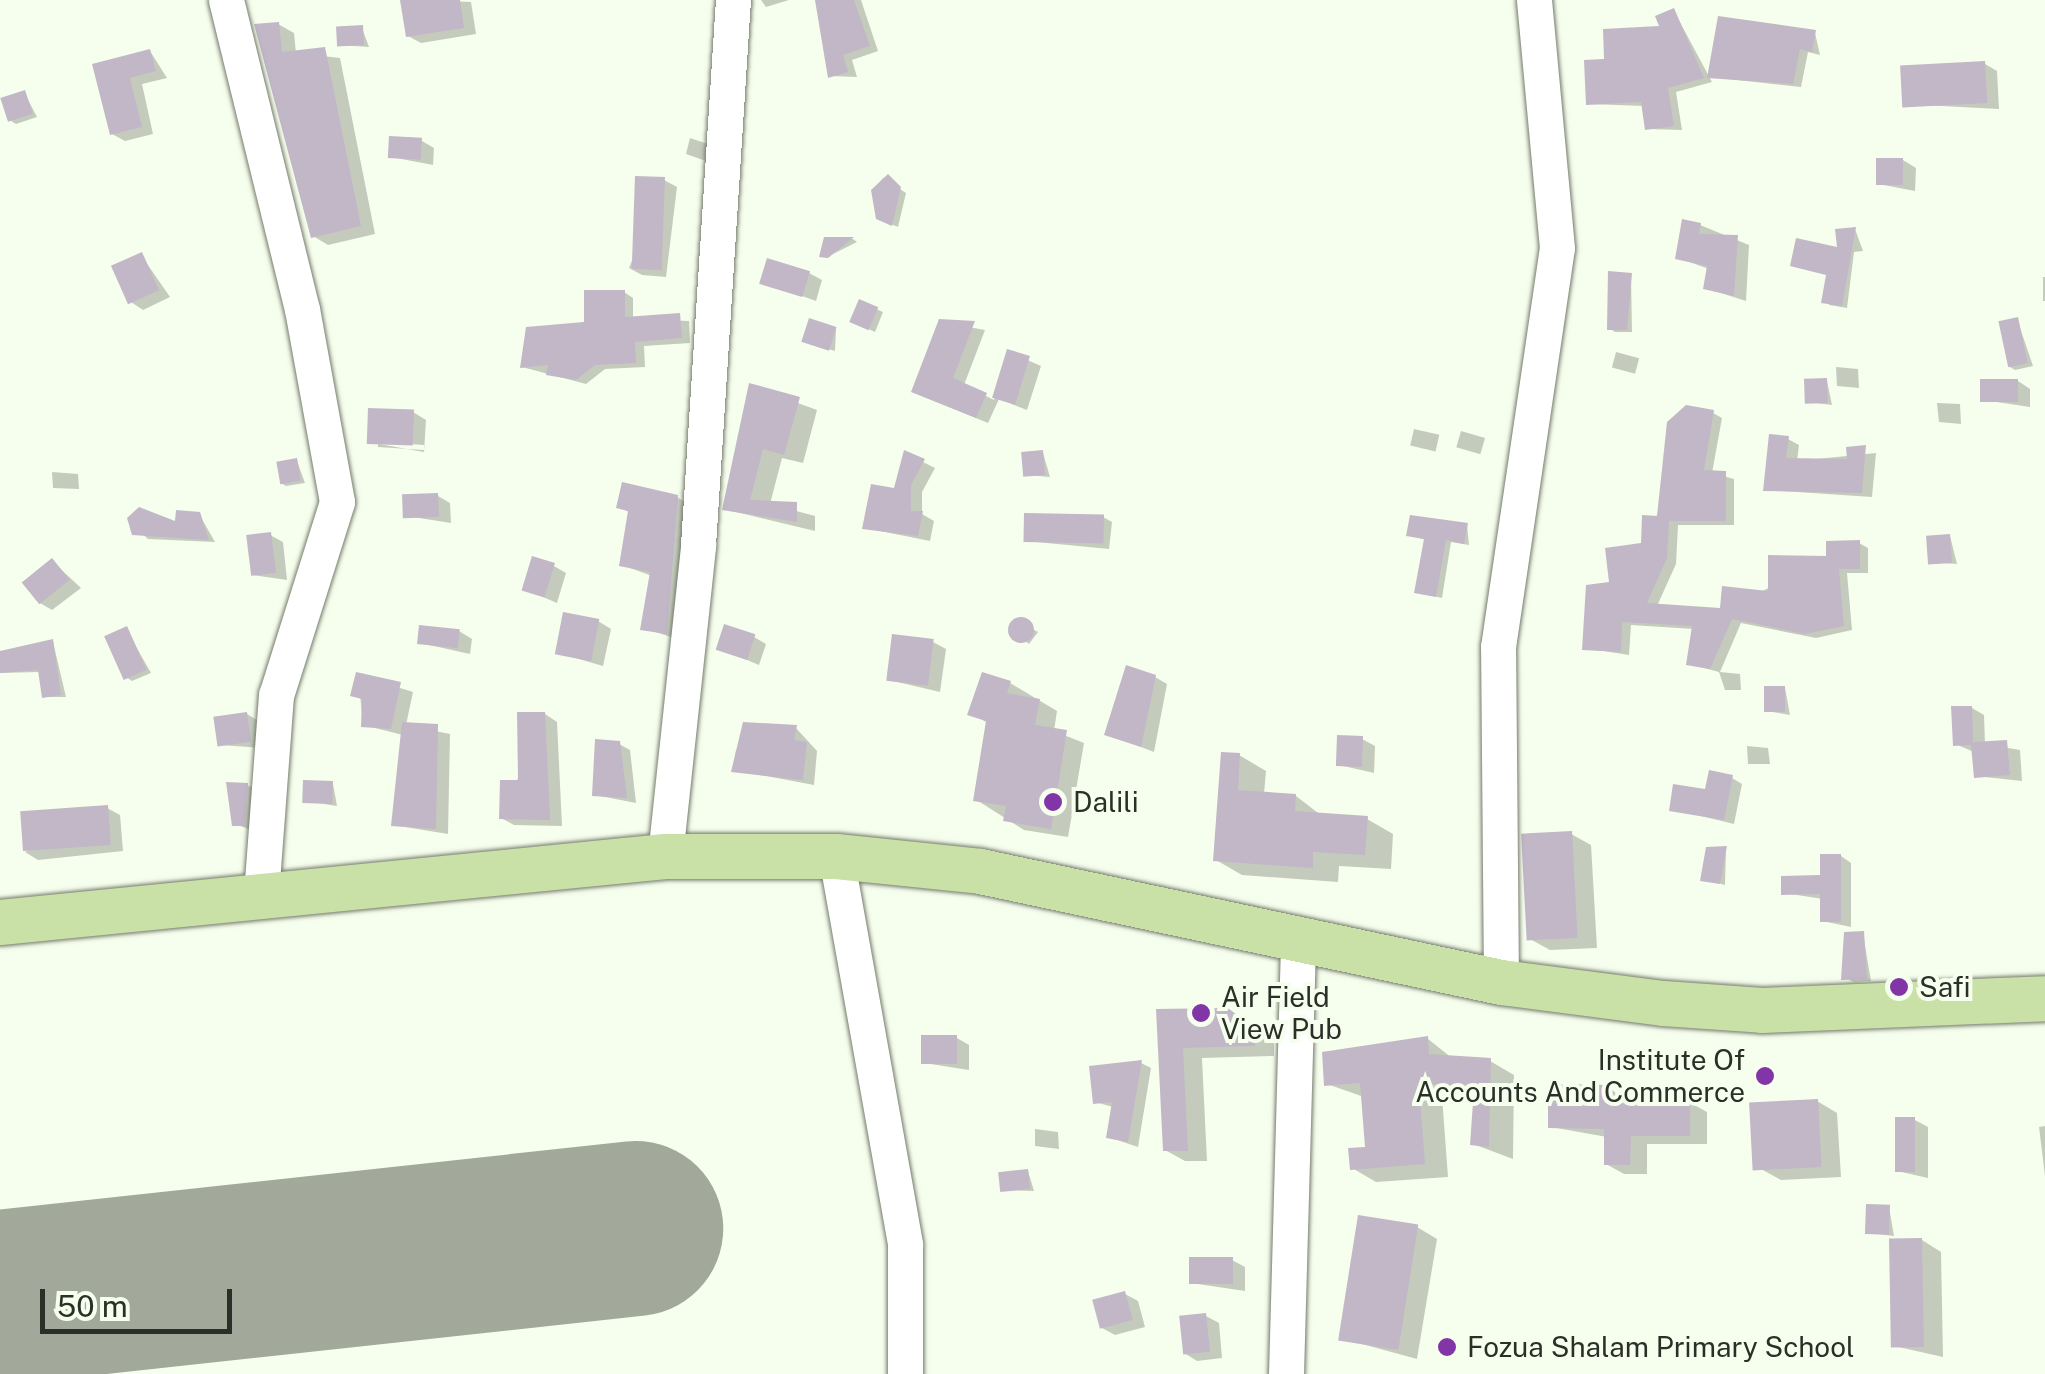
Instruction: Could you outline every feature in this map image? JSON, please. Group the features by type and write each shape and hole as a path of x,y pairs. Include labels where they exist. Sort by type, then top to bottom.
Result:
{"main road":[{"path":"0,922 665,856 836,856 980,871 1298,934 1502,982 1762,1010 2045,998"}],"street":[{"path":"226,0 302,309 337,502 276,695 262,894"},
{"path":"665,856 698,545 733,0"},
{"path":"1502,982 1498,647 1557,248 1534,0"},
{"path":"836,856 906,1245 905,1374"},
{"path":"1286,1374 1298,934"}],"building":[{"path":"400,0 460,0 464,28 406,37"},
{"path":"815,0 854,0 870,46 843,55 848,72 828,78"},
{"path":"1674,8 1704,78 1668,88 1674,126 1645,130 1641,102 1586,105 1584,60 1604,59 1603,29 1659,26 1655,16"},
{"path":"1718,16 1816,30 1812,52 1800,49 1793,84 1707,78"},
{"path":"279,22 282,52 325,47 361,226 311,238 254,24"},
{"path":"363,25 364,45 337,46 336,26"},
{"path":"150,49 156,71 130,78 142,127 110,135 92,64"},
{"path":"1985,61 1987,103 1902,107 1900,65"},
{"path":"25,90 33,114 8,122 0,98"},
{"path":"389,136 422,138 421,160 388,158"},
{"path":"1876,158 1903,158 1903,185 1876,185"},
{"path":"888,174 901,187 892,226 876,219 871,190"},
{"path":"635,176 665,177 662,270 632,269"},
{"path":"1682,219 1701,223 1699,234 1738,235 1734,296 1703,289 1707,266 1675,259"},
{"path":"1856,227 1842,306 1821,303 1826,275 1790,266 1796,238 1837,247 1835,229"},
{"path":"824,237 854,237 828,258 819,257"},
{"path":"142,252 159,290 128,304 111,266"},
{"path":"767,258 810,271 802,297 759,284"},
{"path":"1608,271 1632,273 1627,330 1607,330"},
{"path":"584,290 625,290 625,317 680,313 682,338 635,342 636,363 595,365 576,380 546,375 548,365 520,368 526,327 584,322"},
{"path":"859,299 878,307 869,330 849,322"},
{"path":"2018,317 2028,363 2008,367 1998,321"},
{"path":"809,318 837,327 829,351 801,342"},
{"path":"939,319 975,321 953,378 987,393 976,418 911,392"},
{"path":"1007,349 1030,356 1015,405 992,398"},
{"path":"1827,378 1828,403 1805,404 1804,379"},
{"path":"1980,379 2018,379 2018,402 1980,402"},
{"path":"749,383 800,397 784,455 763,449 750,500 797,502 797,522 722,510"},
{"path":"1686,405 1714,410 1704,470 1726,471 1726,521 1669,521 1667,558 1647,603 1720,608 1722,586 1768,591 1768,555 1826,556 1826,541 1860,540 1860,569 1839,569 1844,626 1805,634 1732,619 1710,669 1686,665 1692,626 1622,622 1621,652 1582,650 1586,585 1609,582 1605,548 1641,543 1642,515 1657,516 1667,422"},
{"path":"368,408 414,410 413,446 367,444"},
{"path":"1769,434 1789,436 1786,458 1847,459 1846,447 1866,445 1862,493 1763,491"},
{"path":"904,450 925,459 911,485 911,511 923,511 918,536 862,529 871,484 894,488"},
{"path":"1043,450 1045,475 1023,477 1021,452"},
{"path":"297,458 301,481 280,484 276,462"},
{"path":"622,482 678,495 667,634 640,630 650,572 619,566 628,511 616,508"},
{"path":"438,493 439,517 403,518 402,494"},
{"path":"139,507 175,521 176,510 200,512 209,540 132,535 127,518"},
{"path":"1024,513 1104,514 1103,543 1023,542"},
{"path":"1410,515 1468,523 1464,544 1446,540 1436,597 1414,593 1424,539 1406,536"},
{"path":"271,532 276,573 251,576 246,535"},
{"path":"1950,534 1952,563 1928,565 1926,536"},
{"path":"532,556 555,563 544,597 521,590"},
{"path":"52,558 70,580 39,604 22,583"},
{"path":"563,612 599,619 591,661 555,654"},
{"path":"1021,617 1030,621 1034,630 1030,639 1021,643 1012,639 1008,630 1012,621"},
{"path":"724,624 755,634 747,660 716,650"},
{"path":"419,625 460,629 458,648 417,644"},
{"path":"127,626 147,670 124,680 104,636"},
{"path":"892,634 934,639 928,686 886,681"},
{"path":"53,639 61,695 42,698 38,670 0,673 0,651"},
{"path":"1126,665 1156,675 1141,747 1104,735"},
{"path":"356,672 401,682 391,729 361,727 362,699 350,696"},
{"path":"982,672 1011,681 1007,693 1040,699 1035,725 1067,730 1051,829 1003,821 1006,806 973,801 986,721 967,715"},
{"path":"1764,686 1785,686 1785,712 1764,712"},
{"path":"1951,706 1972,706 1973,742 2007,740 2010,775 1974,778 1971,745 1953,746"},
{"path":"247,712 251,742 218,746 213,717"},
{"path":"517,712 545,712 550,820 499,819 500,780 518,780"},
{"path":"402,722 438,724 436,829 391,826"},
{"path":"743,722 797,725 794,740 807,742 803,780 731,772"},
{"path":"1337,735 1363,736 1362,767 1336,766"},
{"path":"595,739 620,741 627,798 592,796"},
{"path":"1221,752 1240,753 1238,790 1296,794 1295,811 1368,816 1365,855 1313,852 1313,868 1213,861"},
{"path":"1709,770 1733,775 1724,820 1669,811 1673,784 1705,789"},
{"path":"303,780 333,781 332,804 302,803"},
{"path":"226,782 248,783 245,826 232,826"},
{"path":"108,805 111,845 23,851 20,811"},
{"path":"1572,831 1578,938 1527,941 1521,834"},
{"path":"1727,846 1720,884 1700,881 1706,847"},
{"path":"1820,854 1841,854 1841,922 1820,922 1820,894 1781,895 1781,876 1820,875"},
{"path":"1864,931 1867,979 1841,980 1844,932"},
{"path":"1228,1008 1255,1029 1255,1046 1183,1048 1188,1151 1163,1151 1156,1009"},
{"path":"921,1035 957,1035 957,1064 921,1064"},
{"path":"1428,1036 1429,1054 1491,1058 1489,1147 1470,1145 1474,1088 1419,1083 1425,1164 1350,1170 1348,1148 1365,1147 1360,1083 1324,1086 1322,1052"},
{"path":"1142,1060 1128,1142 1106,1138 1112,1102 1093,1104 1089,1066"},
{"path":"1548,1084 1611,1085 1610,1099 1690,1099 1690,1136 1631,1136 1630,1165 1604,1165 1604,1129 1548,1128"},
{"path":"1818,1099 1822,1167 1753,1171 1749,1103"},
{"path":"1895,1117 1915,1117 1915,1172 1895,1172"},
{"path":"1028,1169 1030,1189 1000,1192 998,1172"},
{"path":"1866,1204 1890,1205 1889,1235 1865,1234"},
{"path":"1358,1215 1418,1225 1398,1350 1338,1340"},
{"path":"1922,1238 1924,1347 1891,1348 1889,1239"},
{"path":"1189,1257 1233,1257 1233,1284 1189,1284"},
{"path":"1125,1291 1133,1320 1100,1329 1092,1300"},
{"path":"1206,1313 1210,1352 1183,1355 1179,1316"}],"runway":[{"path":"0,1297 635,1228"}],"place":[{"name":"Dalili","path":"1053,802"},
{"name":"Safi","path":"1899,987"},
{"name":"Air Field View Pub","path":"1201,1013"},
{"name":"Institute Of Accounts And Commerce","path":"1765,1076"},
{"name":"Fozua Shalam Primary School","path":"1447,1347"}]}
